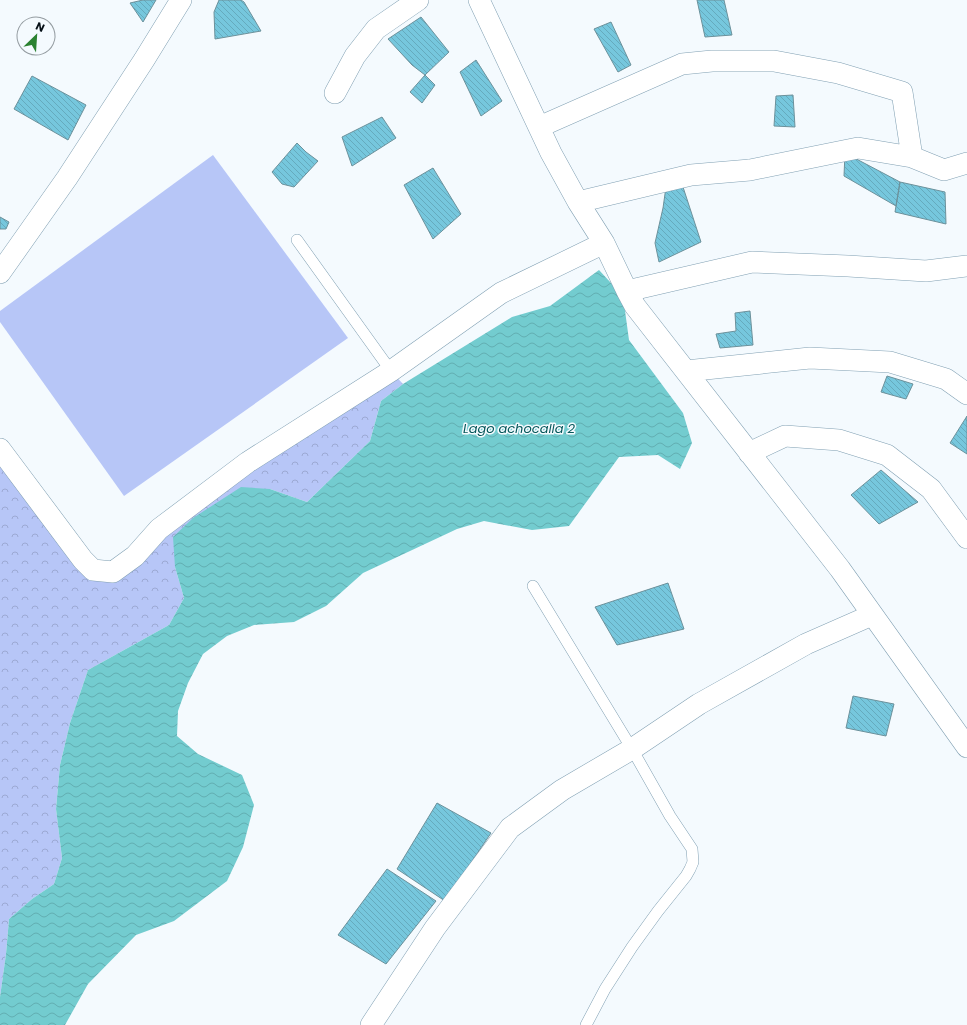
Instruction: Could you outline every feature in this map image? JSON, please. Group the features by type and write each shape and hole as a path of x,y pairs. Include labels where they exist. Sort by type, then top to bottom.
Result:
{"street":[{"path":"0,273 67,178 144,60 181,0"},
{"path":"335,93 355,56 376,29 418,0"},
{"path":"479,0 551,153 578,202 604,243 635,306 840,569 872,616 967,747"},
{"path":"539,127 682,64 712,60 774,61 838,73 902,92 912,157"},
{"path":"578,202 691,175 750,170 858,148 912,157 944,170 967,163"},
{"path":"0,449 83,560 93,570 113,572 135,556 159,529 248,462 391,371 501,293 604,243"},
{"path":"627,291 752,262 926,271 967,266"},
{"path":"686,371 810,358 890,362 946,379 967,394"},
{"path":"749,453 785,436 839,440 887,455 931,489 967,538"},
{"path":"373,1024 435,928 510,828 562,790 632,749 699,704 799,648 872,616"}],"lane":[{"path":"297,240 391,371"},
{"path":"532,586 632,749 670,816 692,849 692,862 686,876 632,947 586,1025"}],"green space":[{"path":"213,155 348,338 124,496 0,322 0,311"},
{"path":"391,371 403,384 381,401 370,441 307,502 270,489 175,567 184,598 169,625 88,670 70,723 60,765 56,809 62,858 54,884 32,899 9,919 0,997 0,449 83,560 113,572"}],"water":[{"name":"Lago achocalla 2","path":"599,270 623,296 629,340 683,413 692,443 680,469 658,455 619,457 569,526 532,530 484,521 457,529 363,573 326,606 294,622 254,625 227,636 203,654 188,683 178,711 177,736 198,754 242,775 254,805 243,847 227,881 174,921 136,935 88,984 65,1025 0,1025 0,997 9,919 32,899 54,884 62,858 56,809 60,765 70,723 88,670 169,625 184,598 175,567 173,537 193,518 241,487 270,489 307,502 370,441 381,401 403,384 512,317 550,306"}],"building":[{"path":"143,0 156,0 143,22 130,3"},
{"path":"219,0 241,0 244,2 261,31 215,39 214,12"},
{"path":"697,0 724,0 732,35 705,37"},
{"path":"421,17 449,52 425,75 412,65 388,39"},
{"path":"611,22 631,65 618,72 594,29"},
{"path":"476,60 502,101 481,116 460,72"},
{"path":"425,75 435,85 422,103 410,92"},
{"path":"32,76 86,105 68,140 14,109"},
{"path":"793,95 795,127 774,126 776,96"},
{"path":"382,117 396,138 352,166 342,137"},
{"path":"297,143 318,161 294,187 282,184 272,172"},
{"path":"845,153 900,182 896,206 844,176"},
{"path":"433,168 461,214 433,239 404,185"},
{"path":"900,182 945,192 946,224 895,212"},
{"path":"682,184 701,242 659,262 655,243 666,187"},
{"path":"0,217 9,222 6,229 0,229"},
{"path":"750,311 753,345 720,348 716,334 736,331 735,313"},
{"path":"887,376 913,384 906,399 881,392"},
{"path":"967,416 967,454 950,443"},
{"path":"881,470 918,502 879,524 851,495"},
{"path":"668,583 684,629 617,645 595,607"},
{"path":"853,696 894,704 886,736 846,728"},
{"path":"437,803 491,833 445,901 397,869"},
{"path":"387,869 436,901 386,964 338,935"}]}
